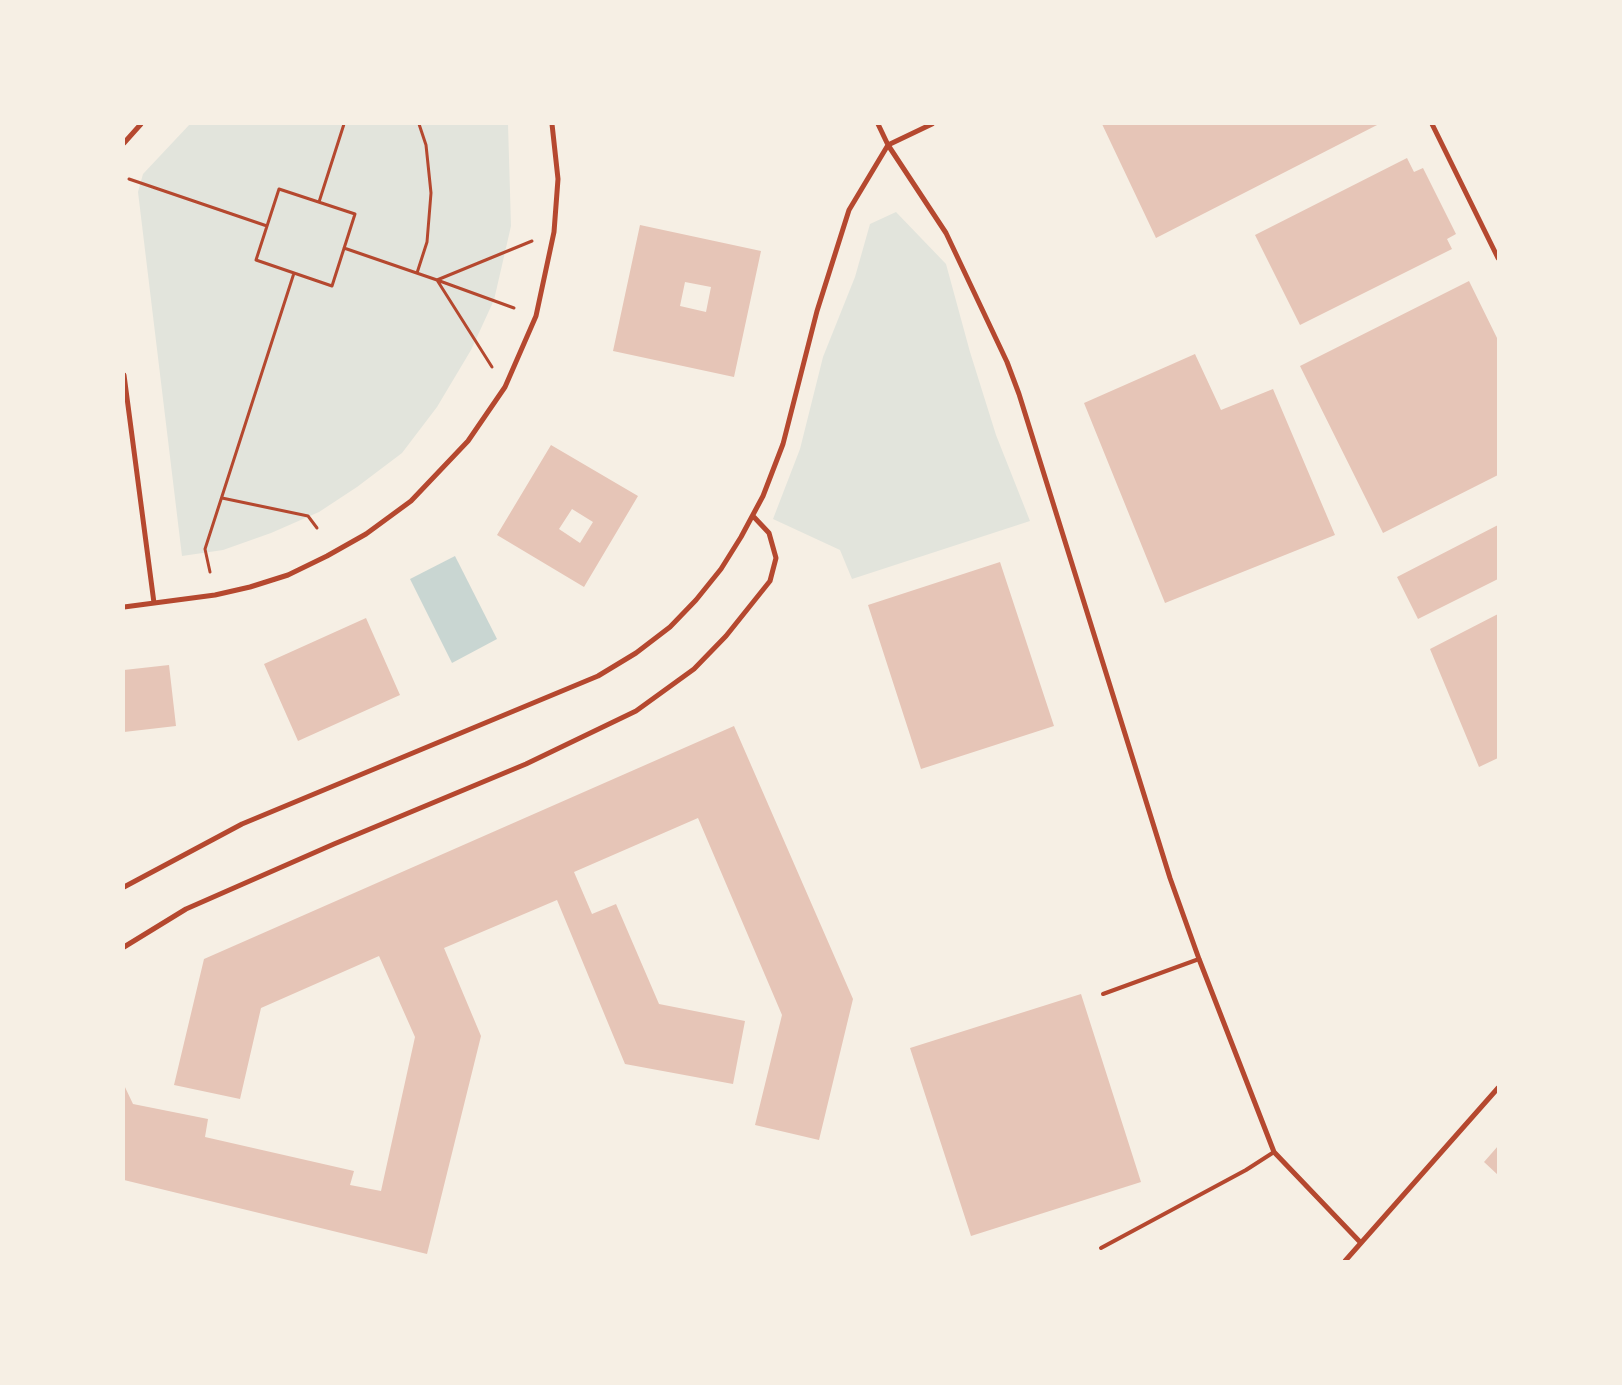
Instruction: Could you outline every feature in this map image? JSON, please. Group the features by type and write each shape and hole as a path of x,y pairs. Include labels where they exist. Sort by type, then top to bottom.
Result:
{"street":[{"path":"124,142 141,124"},
{"path":"124,607 215,595 288,575 366,534 411,501 468,441 505,387 536,316 554,232 558,179 552,124"},
{"path":"878,124 888,145 946,233 1007,362 1028,423 1170,878 1199,959 1274,1152 1361,1243"},
{"path":"124,887 242,824 598,676 636,653 670,627 696,600 721,569 763,496 783,444 817,311 849,210 888,145 932,124"},
{"path":"1432,124 1498,258"},
{"path":"124,375 154,603"},
{"path":"124,948 186,910 334,844 526,764 636,711 694,669 726,636 770,581 776,558 768,533 753,516"},
{"path":"1345,1261 1498,1088"}],"lane":[{"path":"1103,994 1199,959"},
{"path":"1102,1248 1246,1170 1274,1152"}],"path":[{"path":"320,202 344,124"},
{"path":"417,273 428,242 431,193 426,145 419,124"},
{"path":"129,180 267,226"},
{"path":"279,189 355,214 332,286 256,260 267,226 279,189"},
{"path":"437,280 537,239"},
{"path":"344,248 514,308"},
{"path":"210,572 205,549 294,273"},
{"path":"437,280 492,367"},
{"path":"222,498 308,516 317,528"}],"shaded area":[{"path":"190,124 508,124 511,226 494,300 471,350 437,407 402,453 357,487 319,512 271,533 223,550 182,556 138,192 143,174"},
{"path":"896,212 946,264 970,352 996,435 1030,521 852,579 840,550 773,519 800,449 823,357 855,277 870,224"},
{"path":"455,556 497,639 452,663 410,579"}],"building":[{"path":"1102,124 1379,124 1156,238"},
{"path":"1407,158 1414,172 1423,168 1456,234 1447,239 1452,249 1300,325 1255,235"},
{"path":"640,225 761,251 734,377 613,351","holes":["685,282 711,287 706,312 680,306"]},
{"path":"1469,281 1498,340 1498,475 1383,533 1300,366"},
{"path":"1195,354 1221,410 1273,389 1335,535 1165,603 1084,403"},
{"path":"551,445 638,496 584,587 497,535","holes":["572,509 593,522 580,543 559,529"]},
{"path":"1498,525 1498,579 1418,619 1397,577"},
{"path":"1000,562 1054,726 921,769 868,605"},
{"path":"1498,614 1498,758 1479,767 1430,649"},
{"path":"366,618 400,695 298,741 264,664"},
{"path":"169,665 176,726 124,732 124,670"},
{"path":"734,726 853,999 819,1140 755,1125 782,1015 698,818 574,872 592,914 616,904 659,1004 745,1021 733,1084 625,1064 557,900 444,948 481,1036 427,1254 124,1180 124,1085 133,1104 208,1119 205,1137 354,1171 350,1185 381,1191 415,1037 379,956 261,1008 240,1099 174,1085 204,959"},
{"path":"1081,994 1141,1182 971,1236 910,1048"},
{"path":"1498,1146 1498,1175 1484,1162"}]}
